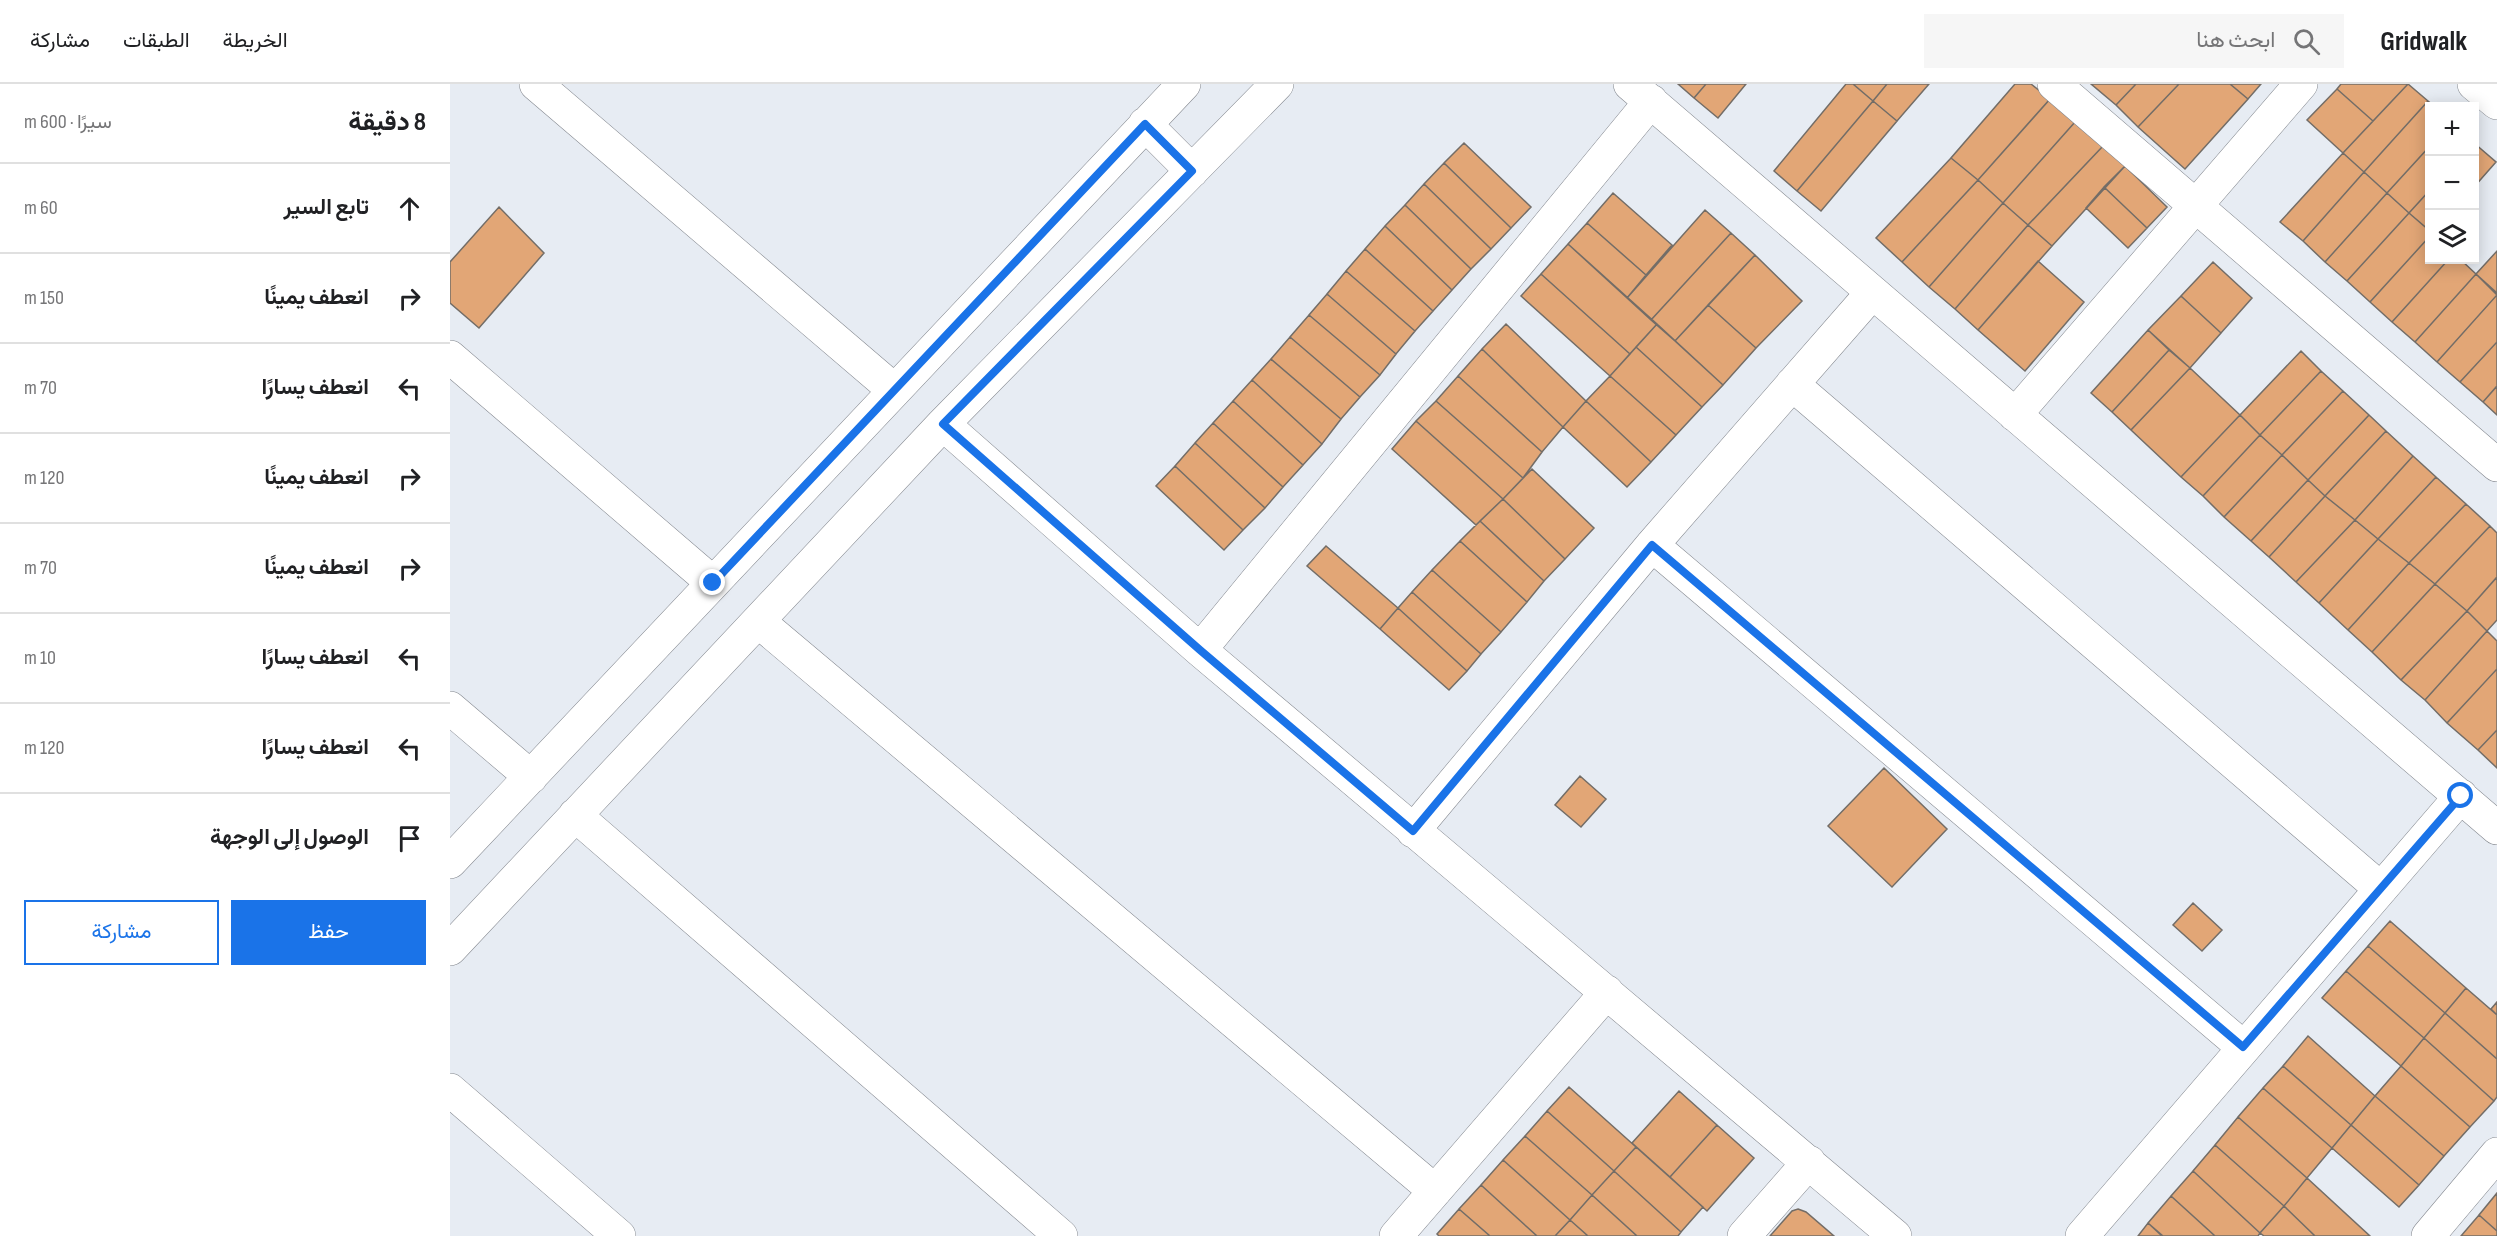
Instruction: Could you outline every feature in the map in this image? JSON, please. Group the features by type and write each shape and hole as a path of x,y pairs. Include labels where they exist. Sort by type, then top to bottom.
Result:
{"street":[{"path":"536,84 894,390"},
{"path":"450,862 1184,84"},
{"path":"450,949 943,424 1277,84"},
{"path":"2055,84 2497,465"},
{"path":"2015,416 2301,84"},
{"path":"2474,84 2497,104"},
{"path":"1200,650 1640,93 2497,828"},
{"path":"1145,124 1192,171"},
{"path":"1413,831 1652,545 1872,293"},
{"path":"450,357 713,583"},
{"path":"1792,384 2381,889"},
{"path":"943,424 1200,650 1895,1236"},
{"path":"1652,545 2243,1047"},
{"path":"758,621 1435,1191"},
{"path":"450,708 531,777"},
{"path":"2082,1236 2461,796"},
{"path":"575,815 1061,1236"},
{"path":"1396,1236 1607,992"},
{"path":"450,1090 619,1236"},
{"path":"2428,1236 2497,1154"},
{"path":"1744,1236 1809,1162"}],"building":[{"path":"1678,84 1706,84 1694,98"},
{"path":"1706,84 1746,84 1718,118 1694,98"},
{"path":"1846,84 1853,84 1873,101 1797,191 1774,171"},
{"path":"1853,84 1887,84 1873,101"},
{"path":"1887,84 1929,84 1897,121 1873,101"},
{"path":"2015,84 2031,84 2050,99 1978,180 1951,158"},
{"path":"2091,84 2136,84 2116,105"},
{"path":"2136,84 2179,84 2138,127 2116,105"},
{"path":"2179,84 2230,84 2248,99 2185,169 2138,127"},
{"path":"2230,84 2261,84 2248,99"},
{"path":"2341,84 2408,84 2373,121 2337,89"},
{"path":"2408,84 2428,101 2364,172 2343,153"},
{"path":"2337,89 2373,121 2343,153 2307,120"},
{"path":"2050,99 2075,122 2003,203 1978,180"},
{"path":"1873,101 1897,121 1821,211 1797,191"},
{"path":"2425,104 2425,151 2387,193 2364,172"},
{"path":"2075,122 2103,146 2028,225 2003,203"},
{"path":"1464,143 1531,207 1511,228 1444,163"},
{"path":"2103,146 2125,166 2052,246 2028,225"},
{"path":"2479,147 2496,162 2479,181"},
{"path":"2425,151 2425,195 2409,213 2387,193"},
{"path":"2343,153 2364,172 2303,241 2280,222"},
{"path":"1951,158 1978,180 1902,262 1876,238"},
{"path":"1444,163 1511,228 1491,249 1424,184"},
{"path":"2125,166 2167,207 2147,228 2104,187"},
{"path":"2364,172 2387,193 2325,262 2303,241"},
{"path":"1978,180 2003,203 1929,287 1902,262"},
{"path":"1424,184 1491,249 1471,269 1405,205"},
{"path":"2104,187 2147,228 2128,248 2086,208"},
{"path":"1613,193 1672,245 1646,275 1587,223"},
{"path":"2387,193 2409,213 2347,281 2325,262"},
{"path":"2425,195 2425,227 2409,213"},
{"path":"2003,203 2028,225 1955,309 1929,287"},
{"path":"1405,205 1471,269 1452,290 1385,226"},
{"path":"499,207 544,253 479,328 450,303 450,262"},
{"path":"1705,210 1731,233 1651,320 1627,298"},
{"path":"2409,213 2425,227 2425,242 2370,302 2347,281"},
{"path":"1587,223 1646,275 1627,298 1568,244"},
{"path":"2028,225 2052,246 1978,330 1955,309"},
{"path":"1385,226 1452,290 1433,311 1365,249"},
{"path":"1731,233 1755,255 1675,341 1651,320"},
{"path":"2425,242 2425,264 2444,264 2392,322 2370,302"},
{"path":"1568,244 1657,324 1630,354 1541,274"},
{"path":"1365,249 1433,311 1415,331 1346,271"},
{"path":"2497,251 2497,293 2476,274"},
{"path":"1755,255 1802,301 1756,348 1708,305"},
{"path":"2038,261 2084,302 2025,371 1978,330"},
{"path":"2213,262 2252,298 2221,333 2181,296"},
{"path":"2444,264 2465,264 2476,274 2415,342 2392,322"},
{"path":"1346,271 1415,331 1396,354 1327,294"},
{"path":"1541,274 1630,354 1610,376 1521,296"},
{"path":"2476,274 2497,295 2437,362 2415,342"},
{"path":"1327,294 1396,354 1380,375 1309,315"},
{"path":"2497,295 2497,342 2460,382 2437,362"},
{"path":"2181,296 2221,333 2190,368 2148,330"},
{"path":"1708,305 1756,348 1723,385 1675,341"},
{"path":"1309,315 1380,375 1360,397 1290,337"},
{"path":"1506,324 1586,401 1563,427 1482,349"},
{"path":"1657,324 1723,385 1702,407 1636,347"},
{"path":"2148,330 2169,350 2112,412 2091,393"},
{"path":"1290,337 1360,397 1341,419 1271,359"},
{"path":"2497,342 2497,386 2483,402 2460,382"},
{"path":"1636,347 1702,407 1676,435 1610,376"},
{"path":"1482,349 1563,427 1542,452 1458,376"},
{"path":"2169,350 2190,368 2131,430 2112,412"},
{"path":"2301,351 2321,371 2260,435 2240,415"},
{"path":"1271,359 1341,419 1322,444 1252,380"},
{"path":"2190,368 2240,415 2181,477 2131,430"},
{"path":"2321,371 2343,391 2282,455 2260,435"},
{"path":"1458,376 1542,452 1523,478 1436,401"},
{"path":"1610,376 1676,435 1651,462 1586,401"},
{"path":"1252,380 1322,444 1303,465 1233,401"},
{"path":"2497,386 2497,415 2483,402"},
{"path":"2343,391 2369,415 2308,480 2282,455"},
{"path":"1233,401 1303,465 1283,487 1213,423"},
{"path":"1436,401 1523,478 1503,499 1416,421"},
{"path":"1586,401 1651,462 1627,487 1563,427"},
{"path":"2240,415 2260,435 2203,496 2181,477"},
{"path":"2369,415 2386,431 2325,496 2308,480"},
{"path":"1416,421 1503,499 1476,525 1392,449"},
{"path":"1213,423 1283,487 1265,508 1195,443"},
{"path":"2386,431 2413,456 2355,520 2325,496"},
{"path":"2260,435 2282,455 2224,517 2203,496"},
{"path":"1195,443 1265,508 1243,530 1175,466"},
{"path":"2282,455 2308,480 2251,541 2224,517"},
{"path":"2413,456 2436,477 2378,539 2355,520"},
{"path":"1175,466 1243,530 1224,550 1156,486"},
{"path":"1532,469 1594,528 1565,559 1503,499"},
{"path":"2436,477 2466,504 2409,563 2378,539"},
{"path":"2308,480 2325,496 2269,557 2251,541"},
{"path":"2325,496 2355,520 2296,582 2269,557"},
{"path":"1503,499 1565,559 1544,581 1480,521"},
{"path":"2466,504 2490,526 2435,584 2409,563"},
{"path":"2355,520 2378,539 2319,603 2296,582"},
{"path":"1480,521 1544,581 1527,602 1460,541"},
{"path":"2490,526 2497,533 2497,577 2467,611 2435,584"},
{"path":"2378,539 2409,563 2348,630 2319,603"},
{"path":"1460,541 1527,602 1501,632 1432,570"},
{"path":"1326,546 1398,608 1380,629 1307,566"},
{"path":"2409,563 2435,584 2372,652 2348,630"},
{"path":"1432,570 1501,632 1481,654 1412,592"},
{"path":"2497,577 2497,620 2487,631 2467,611"},
{"path":"2435,584 2467,611 2401,680 2372,652"},
{"path":"1412,592 1481,654 1467,671 1398,608"},
{"path":"1398,608 1467,671 1449,690 1380,629"},
{"path":"2467,611 2487,631 2425,700 2401,680"},
{"path":"2487,631 2497,641 2497,669 2447,723 2425,700"},
{"path":"2497,669 2497,730 2478,750 2447,723"},
{"path":"2497,730 2497,768 2478,750"},
{"path":"1884,768 1947,829 1892,887 1828,826"},
{"path":"1580,776 1606,799 1581,827 1555,805"},
{"path":"2193,903 2222,930 2202,951 2173,925"},
{"path":"2390,921 2466,988 2445,1013 2368,946"},
{"path":"2368,946 2445,1013 2424,1038 2346,971"},
{"path":"2346,971 2424,1038 2401,1066 2322,998"},
{"path":"2466,988 2497,1015 2497,1059 2445,1013"},
{"path":"2497,1002 2497,1015 2491,1009"},
{"path":"2445,1013 2497,1059 2497,1097 2494,1101 2424,1038"},
{"path":"2308,1036 2375,1096 2351,1125 2283,1066"},
{"path":"2424,1038 2494,1101 2470,1127 2401,1066"},
{"path":"2283,1066 2351,1125 2332,1148 2263,1088"},
{"path":"2401,1066 2470,1127 2444,1156 2375,1096"},
{"path":"1569,1087 1636,1147 1614,1171 1547,1111"},
{"path":"2263,1088 2332,1148 2307,1178 2238,1117"},
{"path":"1679,1091 1717,1125 1670,1177 1632,1143"},
{"path":"2375,1096 2444,1156 2419,1185 2351,1125"},
{"path":"1547,1111 1614,1171 1592,1195 1525,1136"},
{"path":"2238,1117 2307,1178 2284,1206 2215,1145"},
{"path":"1717,1125 1754,1158 1707,1211 1670,1177"},
{"path":"2351,1125 2419,1185 2399,1207 2332,1148"},
{"path":"1525,1136 1592,1195 1570,1220 1503,1160"},
{"path":"2215,1145 2284,1206 2260,1233 2193,1171"},
{"path":"1636,1147 1703,1207 1681,1232 1614,1171"},
{"path":"1503,1160 1570,1220 1555,1236 1537,1236 1481,1185"},
{"path":"1614,1171 1681,1232 1678,1236 1637,1236 1592,1195"},
{"path":"2193,1171 2260,1233 2258,1236 2215,1236 2171,1196"},
{"path":"2307,1178 2370,1236 2315,1236 2284,1206"},
{"path":"1481,1185 1537,1236 1490,1236 1459,1209"},
{"path":"2497,1193 2497,1231 2479,1215"},
{"path":"1592,1195 1637,1236 1588,1236 1570,1220"},
{"path":"2171,1196 2215,1236 2163,1236 2148,1223"},
{"path":"2284,1206 2315,1236 2264,1236 2260,1233"},
{"path":"1459,1209 1490,1236 1439,1236 1437,1234"},
{"path":"1798,1209 1806,1212 1834,1236 1770,1236 1792,1211"},
{"path":"2479,1215 2497,1231 2497,1236 2461,1236"},
{"path":"1570,1220 1588,1236 1555,1236"},
{"path":"2148,1223 2162,1236 2138,1236"}],"route":[{"path":"713,583 1145,124 1192,171 943,424 1200,650 1413,831 1652,545 2243,1047 2461,796"}]}
